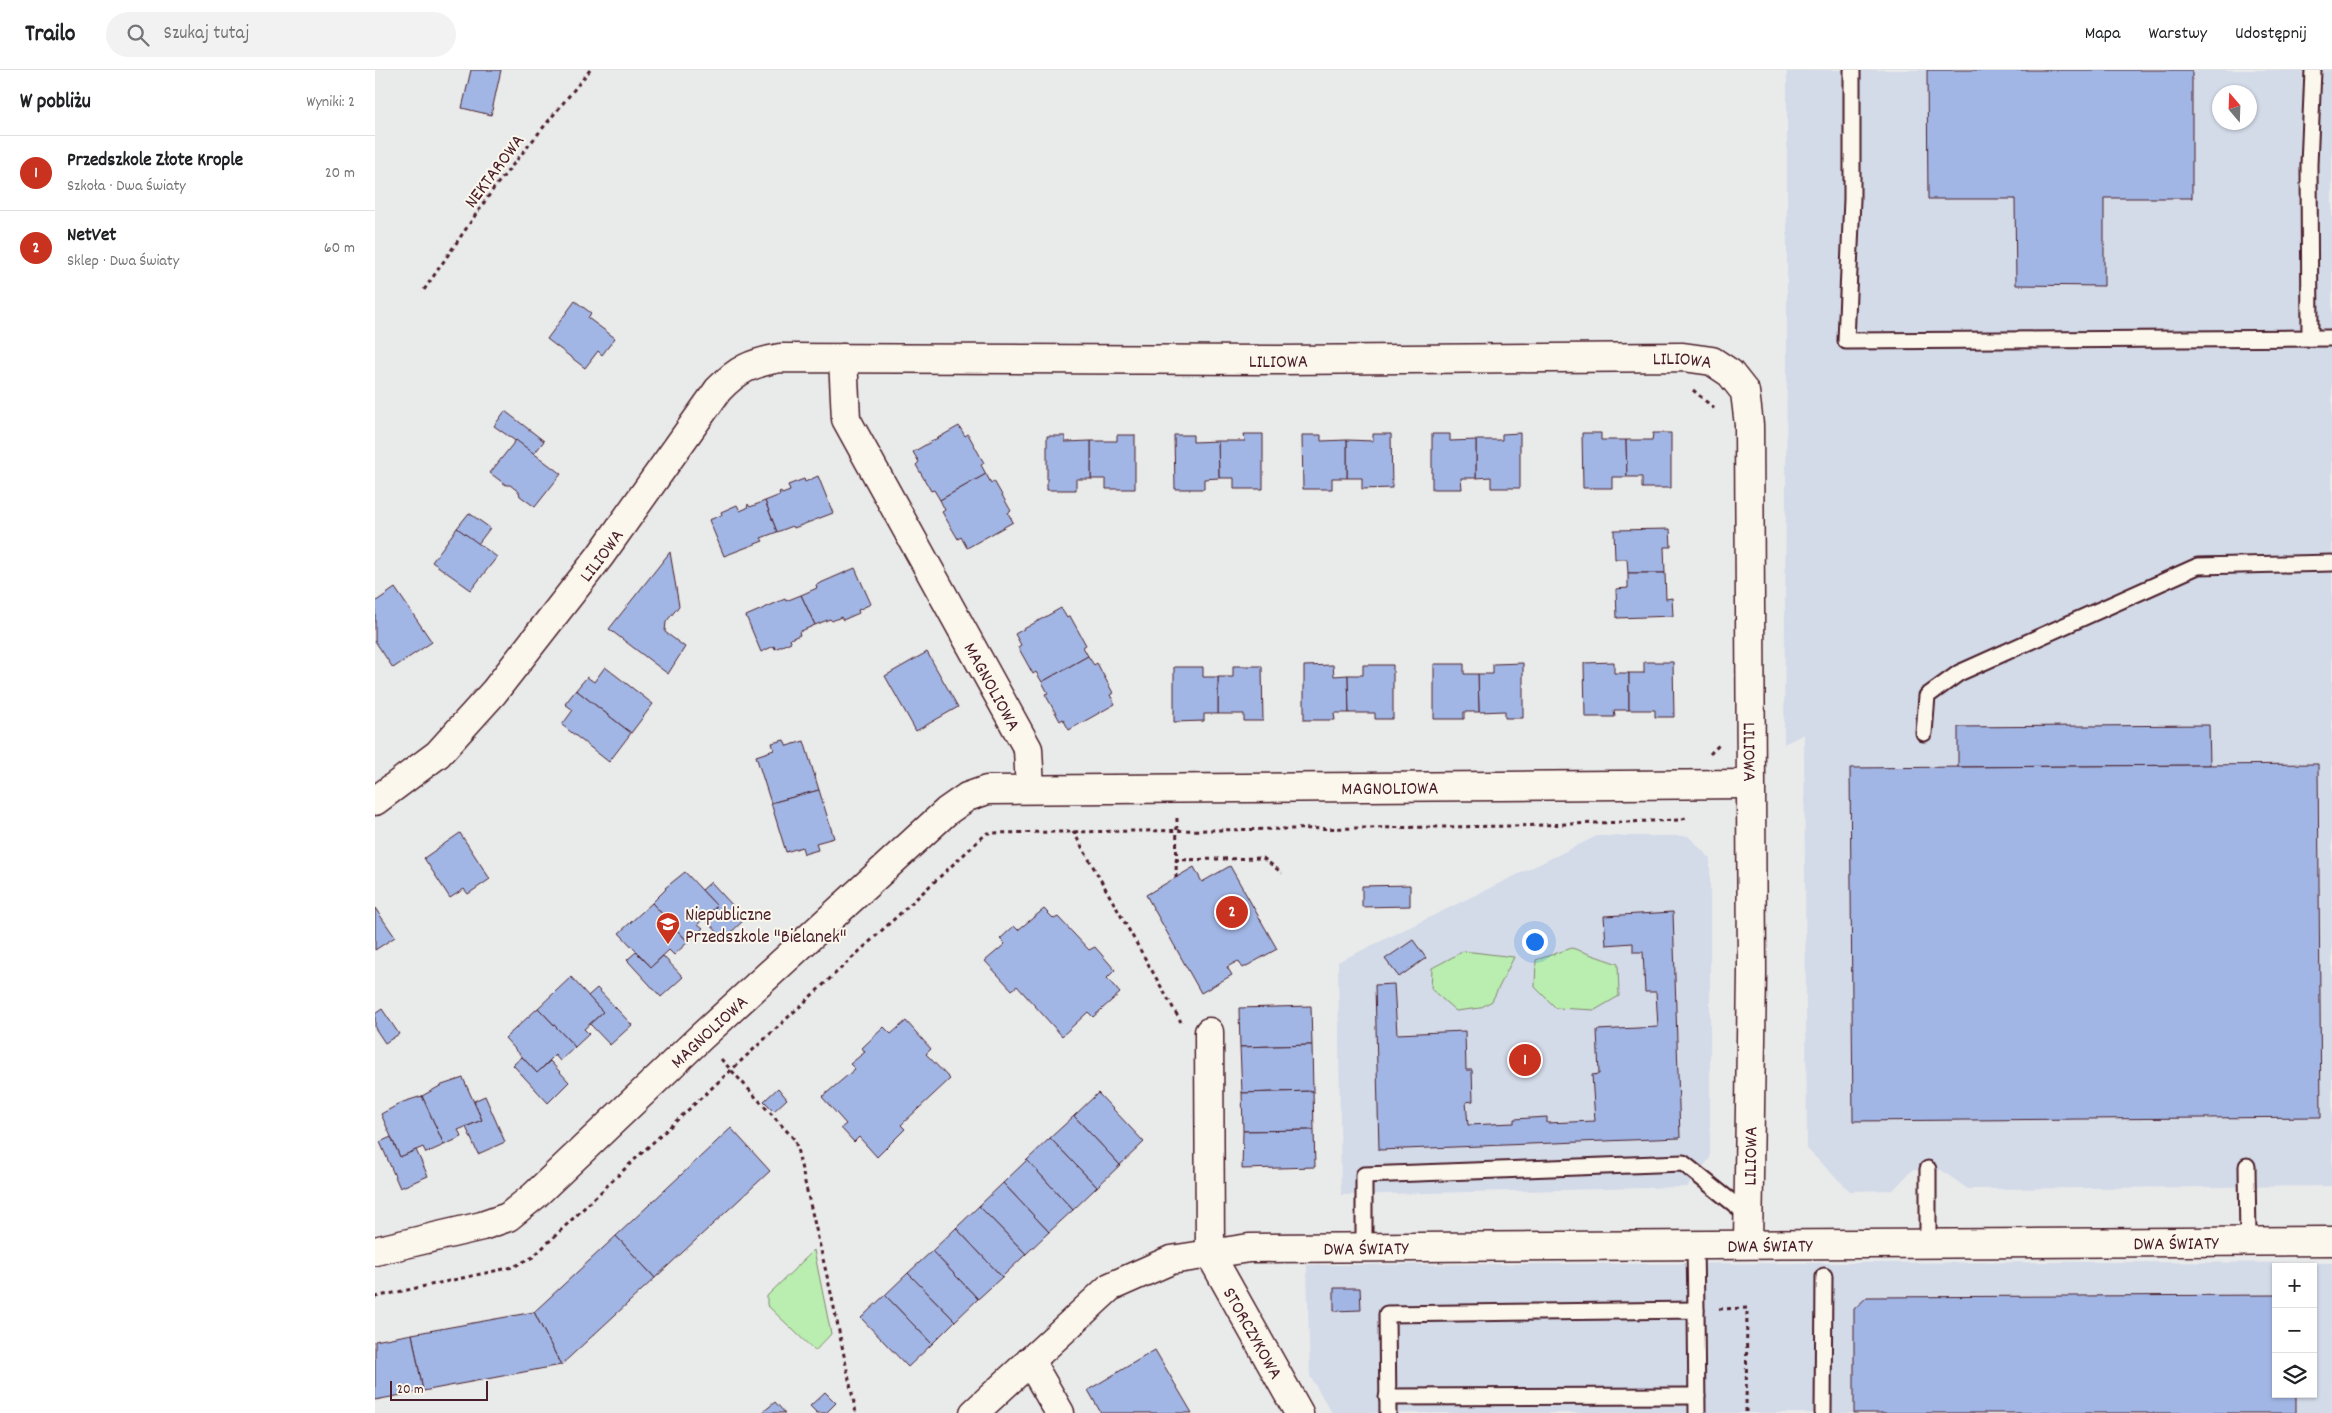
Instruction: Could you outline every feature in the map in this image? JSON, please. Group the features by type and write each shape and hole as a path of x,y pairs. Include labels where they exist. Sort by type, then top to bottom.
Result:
{"street":[{"name":"LILIOWA","path":"375,801 438,754 494,692 600,556 718,390 732,375 754,363 780,358 1279,360 1683,357 1712,361 1730,374 1745,392 1749,425 1750,784 1753,972 1748,1244"},
{"name":"MAGNOLIOWA","path":"843,358 846,419 1028,749 1030,789"},
{"name":"MAGNOLIOWA","path":"375,1251 483,1226 508,1217 534,1196 701,1037 947,811 967,797 987,790 1750,784"},
{"path":"1197,1030 1210,1254"},
{"name":"DWA ŚWIATY","path":"974,1413 1110,1287 1171,1260 1249,1248 2332,1241"},
{"name":"STORCZYKOWA","path":"1210,1254 1299,1413"},
{"path":"1029,1361 1060,1413"}],"lane":[{"path":"1853,70 1852,199 1846,341 2332,338"},
{"path":"2310,338 2309,164 2313,70"},
{"path":"1924,733 1927,696 1959,674 2198,566 2332,563"},
{"path":"1364,1246 1364,1175 1683,1164 1748,1215"},
{"path":"2247,1166 2248,1241"},
{"path":"1928,1169 1928,1244"},
{"path":"1695,1244 1697,1413"},
{"path":"1823,1413 1824,1276"},
{"path":"1389,1413 1387,1397 1387,1314 1696,1310"},
{"path":"1387,1397 1697,1396"}],"path":[{"name":"NEKTAROWA","path":"424,290 494,188 590,70"},
{"path":"1688,386 1719,413"},
{"path":"1706,757 1724,741"},
{"path":"1176,878 1177,788"},
{"path":"731,1070 987,833 1514,826 1680,820 1695,814"},
{"path":"1073,831 1197,1030"},
{"path":"1175,860 1263,858 1281,873"},
{"path":"701,1037 795,1140 831,1293 856,1413"},
{"path":"1746,1413 1747,1308"}],"shaded area":[{"path":"1787,70 2332,70 2332,1186 1968,1189 1941,1170 1912,1170 1893,1190 1850,1191 1807,1149 1804,734 1784,744"},
{"path":"1597,836 1688,836 1710,858 1710,1158 1687,1187 1341,1195 1338,962"},
{"path":"2077,1262 2332,1263 2332,1413 1332,1413 1310,1376 1307,1265"}],"green space":[{"path":"1572,948 1618,964 1619,996 1595,1010 1556,1008 1535,987 1536,960"},
{"path":"1464,951 1514,957 1492,1001 1480,1008 1456,1011 1431,989 1432,968"},
{"path":"814,1250 831,1334 815,1351 767,1305 767,1296"}],"building":[{"path":"471,70 501,70 491,115 462,108"},
{"path":"1927,70 2192,70 2192,198 2104,198 2104,286 2016,285 2015,199 1928,199"},
{"path":"575,301 591,313 588,318 615,338 602,355 598,351 585,368 547,339"},
{"path":"505,411 544,441 534,454 494,426"},
{"path":"959,426 965,436 968,434 984,463 981,465 986,474 940,500 934,490 931,491 916,465 919,462 913,452"},
{"path":"1520,433 1520,488 1491,488 1491,477 1476,478 1476,440 1502,440 1502,434"},
{"path":"1582,433 1601,433 1601,440 1626,440 1627,477 1612,477 1612,488 1583,488"},
{"path":"1653,433 1671,433 1671,488 1642,488 1642,477 1627,477 1626,440 1652,440"},
{"path":"1244,434 1263,434 1263,489 1234,489 1234,478 1219,478 1218,441 1245,441"},
{"path":"1373,434 1391,434 1392,488 1362,489 1362,478 1347,478 1347,440 1373,441"},
{"path":"1432,434 1450,434 1450,441 1476,440 1476,478 1461,478 1462,489 1432,489"},
{"path":"1117,435 1135,435 1135,489 1106,489 1106,479 1091,479 1091,441 1117,441"},
{"path":"1174,435 1193,435 1193,442 1218,441 1219,478 1204,479 1204,489 1175,489"},
{"path":"1302,435 1321,435 1321,441 1347,440 1347,478 1332,478 1332,489 1303,489"},
{"path":"1047,436 1065,436 1065,442 1091,441 1091,479 1076,479 1076,490 1047,490"},
{"path":"516,440 561,474 535,507 520,496 519,492 510,485 506,485 490,473"},
{"path":"986,474 991,483 994,481 1011,511 1008,513 1013,522 967,548 961,537 958,539 942,512 945,510 940,500"},
{"path":"818,476 833,513 794,528 793,526 777,532 765,501 780,495 779,492 781,491 782,494 790,491 788,485 804,479 805,482"},
{"path":"765,501 777,532 761,538 763,541 724,556 709,520 722,515 721,512 737,505 740,511 747,508 748,504 750,507"},
{"path":"469,513 490,528 478,544 457,528"},
{"path":"457,528 497,557 471,590 432,562"},
{"path":"1670,529 1671,547 1664,547 1665,573 1628,573 1627,559 1615,559 1614,530"},
{"path":"670,552 679,606 666,622 665,632 685,647 668,674 609,629"},
{"path":"855,568 871,604 858,610 859,613 843,620 841,617 815,625 801,595 817,588 816,585"},
{"path":"1628,573 1665,573 1666,599 1672,598 1673,616 1617,618 1616,589 1628,588"},
{"path":"395,588 432,642 393,668 375,641 375,602"},
{"path":"801,595 815,625 799,632 800,635 790,639 791,642 775,649 774,646 761,652 746,616 785,599 786,601"},
{"path":"1061,608 1067,618 1070,616 1086,645 1083,647 1088,656 1042,682 1036,672 1033,674 1018,647 1021,645 1015,634"},
{"path":"927,652 958,707 916,731 885,676"},
{"path":"1088,656 1094,665 1097,663 1113,693 1110,695 1115,704 1069,730 1063,719 1060,721 1045,694 1048,693 1042,682"},
{"path":"1614,662 1614,673 1629,673 1629,710 1614,710 1615,717 1585,717 1584,663"},
{"path":"1644,662 1673,662 1674,717 1655,717 1655,710 1629,710 1629,673 1644,673"},
{"path":"1523,663 1523,718 1505,718 1505,711 1479,712 1478,674 1493,674 1493,664"},
{"path":"1434,664 1464,664 1464,674 1478,674 1479,712 1464,712 1464,719 1434,719"},
{"path":"1333,665 1334,676 1348,675 1349,713 1334,713 1335,720 1304,720 1304,666"},
{"path":"1363,665 1393,665 1393,719 1375,719 1375,713 1349,713 1348,675 1363,675"},
{"path":"1233,666 1262,666 1263,721 1244,721 1244,714 1218,714 1218,677 1233,677"},
{"path":"605,667 653,704 631,733 576,690 587,677 594,682"},
{"path":"1174,667 1203,667 1203,677 1218,677 1218,714 1204,714 1204,721 1174,722"},
{"path":"576,690 631,733 609,762 562,725 573,710 565,704"},
{"path":"2209,725 2210,765 1958,767 1958,727"},
{"path":"784,740 787,746 804,741 819,790 771,803 756,756 774,750 772,743"},
{"path":"2318,764 2321,1117 1853,1121 1850,768"},
{"path":"819,790 834,838 816,843 818,850 804,854 802,847 786,852 771,803"},
{"path":"460,833 490,879 468,894 464,889 450,898 424,858"},
{"path":"1230,866 1277,949 1243,968 1238,961 1227,967 1232,975 1201,993 1146,895 1194,867 1202,882"},
{"path":"685,872 717,906 698,924 703,928 688,942 652,903 665,888"},
{"path":"711,882 745,919 724,939 704,918 717,906 702,890"},
{"path":"1410,885 1410,906 1362,907 1362,886"},
{"path":"652,903 688,942 674,955 669,950 651,967 619,933"},
{"path":"375,908 395,937 375,950"},
{"path":"1044,909 1054,919 1058,917 1089,950 1095,947 1115,970 1107,978 1120,993 1093,1017 1088,1012 1062,1036 1017,986 1012,990 985,961 1005,944 1000,939 1014,926 1018,930"},
{"path":"1673,912 1680,1138 1379,1150 1375,985 1394,984 1397,1034 1465,1031 1466,1070 1472,1070 1473,1101 1466,1102 1468,1125 1514,1123 1514,1119 1547,1117 1547,1123 1595,1121 1592,1075 1599,1074 1597,1030 1658,1027 1656,992 1645,992 1643,952 1633,952 1633,943 1606,945 1604,916"},
{"path":"1413,940 1426,958 1399,977 1385,959"},
{"path":"636,952 651,967 663,956 683,977 661,997 627,960"},
{"path":"571,977 603,1012 584,1029 589,1034 575,1047 538,1008"},
{"path":"597,988 632,1025 610,1045 590,1024 603,1012 588,996"},
{"path":"1311,1006 1312,1045 1240,1047 1239,1008"},
{"path":"538,1008 575,1047 560,1061 555,1055 537,1073 505,1038"},
{"path":"382,1009 399,1034 385,1043 375,1028 375,1014"},
{"path":"906,1021 931,1049 926,1054 950,1079 901,1125 905,1129 877,1157 859,1137 854,1142 841,1128 846,1124 822,1097 855,1069 850,1064 865,1052 862,1048 884,1027 891,1034"},
{"path":"1312,1045 1313,1091 1242,1093 1240,1047"},
{"path":"522,1057 537,1073 550,1061 569,1082 548,1103 513,1065"},
{"path":"463,1078 482,1120 458,1130 462,1137 444,1145 422,1096 442,1085"},
{"path":"778,1088 787,1099 774,1111 764,1101"},
{"path":"1313,1091 1314,1130 1243,1131 1242,1093"},
{"path":"1098,1093 1144,1142 1120,1165 1074,1116"},
{"path":"422,1096 444,1145 426,1153 423,1147 400,1157 381,1114 403,1102"},
{"path":"485,1096 505,1142 478,1154 466,1127 482,1120 474,1101"},
{"path":"1074,1116 1120,1165 1097,1187 1050,1138"},
{"path":"731,1128 770,1171 655,1278 616,1236"},
{"path":"1314,1130 1315,1167 1242,1169 1243,1131"},
{"path":"391,1137 400,1157 416,1150 428,1176 400,1188 380,1142"},
{"path":"1050,1138 1097,1187 1073,1210 1027,1160"},
{"path":"1027,1160 1073,1210 1049,1232 1003,1183"},
{"path":"1003,1183 1049,1232 1026,1254 979,1206"},
{"path":"979,1206 1026,1254 1002,1277 956,1228"},
{"path":"956,1228 1002,1277 978,1299 932,1251"},
{"path":"616,1236 655,1278 561,1365 534,1312"},
{"path":"932,1251 978,1299 955,1321 908,1273"},
{"path":"908,1273 955,1321 932,1344 885,1295"},
{"path":"1334,1288 1360,1288 1361,1310 1334,1311"},
{"path":"885,1295 932,1344 908,1367 861,1318"},
{"path":"2272,1295 2272,1398 2296,1398 2296,1413 1854,1413 1854,1309 1867,1297"},
{"path":"534,1312 561,1365 423,1391 412,1334"},
{"path":"412,1334 423,1391 375,1400 375,1341"},
{"path":"1155,1350 1192,1413 1101,1413 1088,1390"},
{"path":"825,1392 836,1403 826,1413 817,1413 810,1406"},
{"path":"775,1402 785,1413 762,1413"}],"place":[{"name":"NetVet","path":"1232,912"},
{"name":"Niepubliczne Przedszkole \"Bielanek\"","path":"668,945"},
{"name":"Przedszkole Złote Krople","path":"1525,1060"}]}
